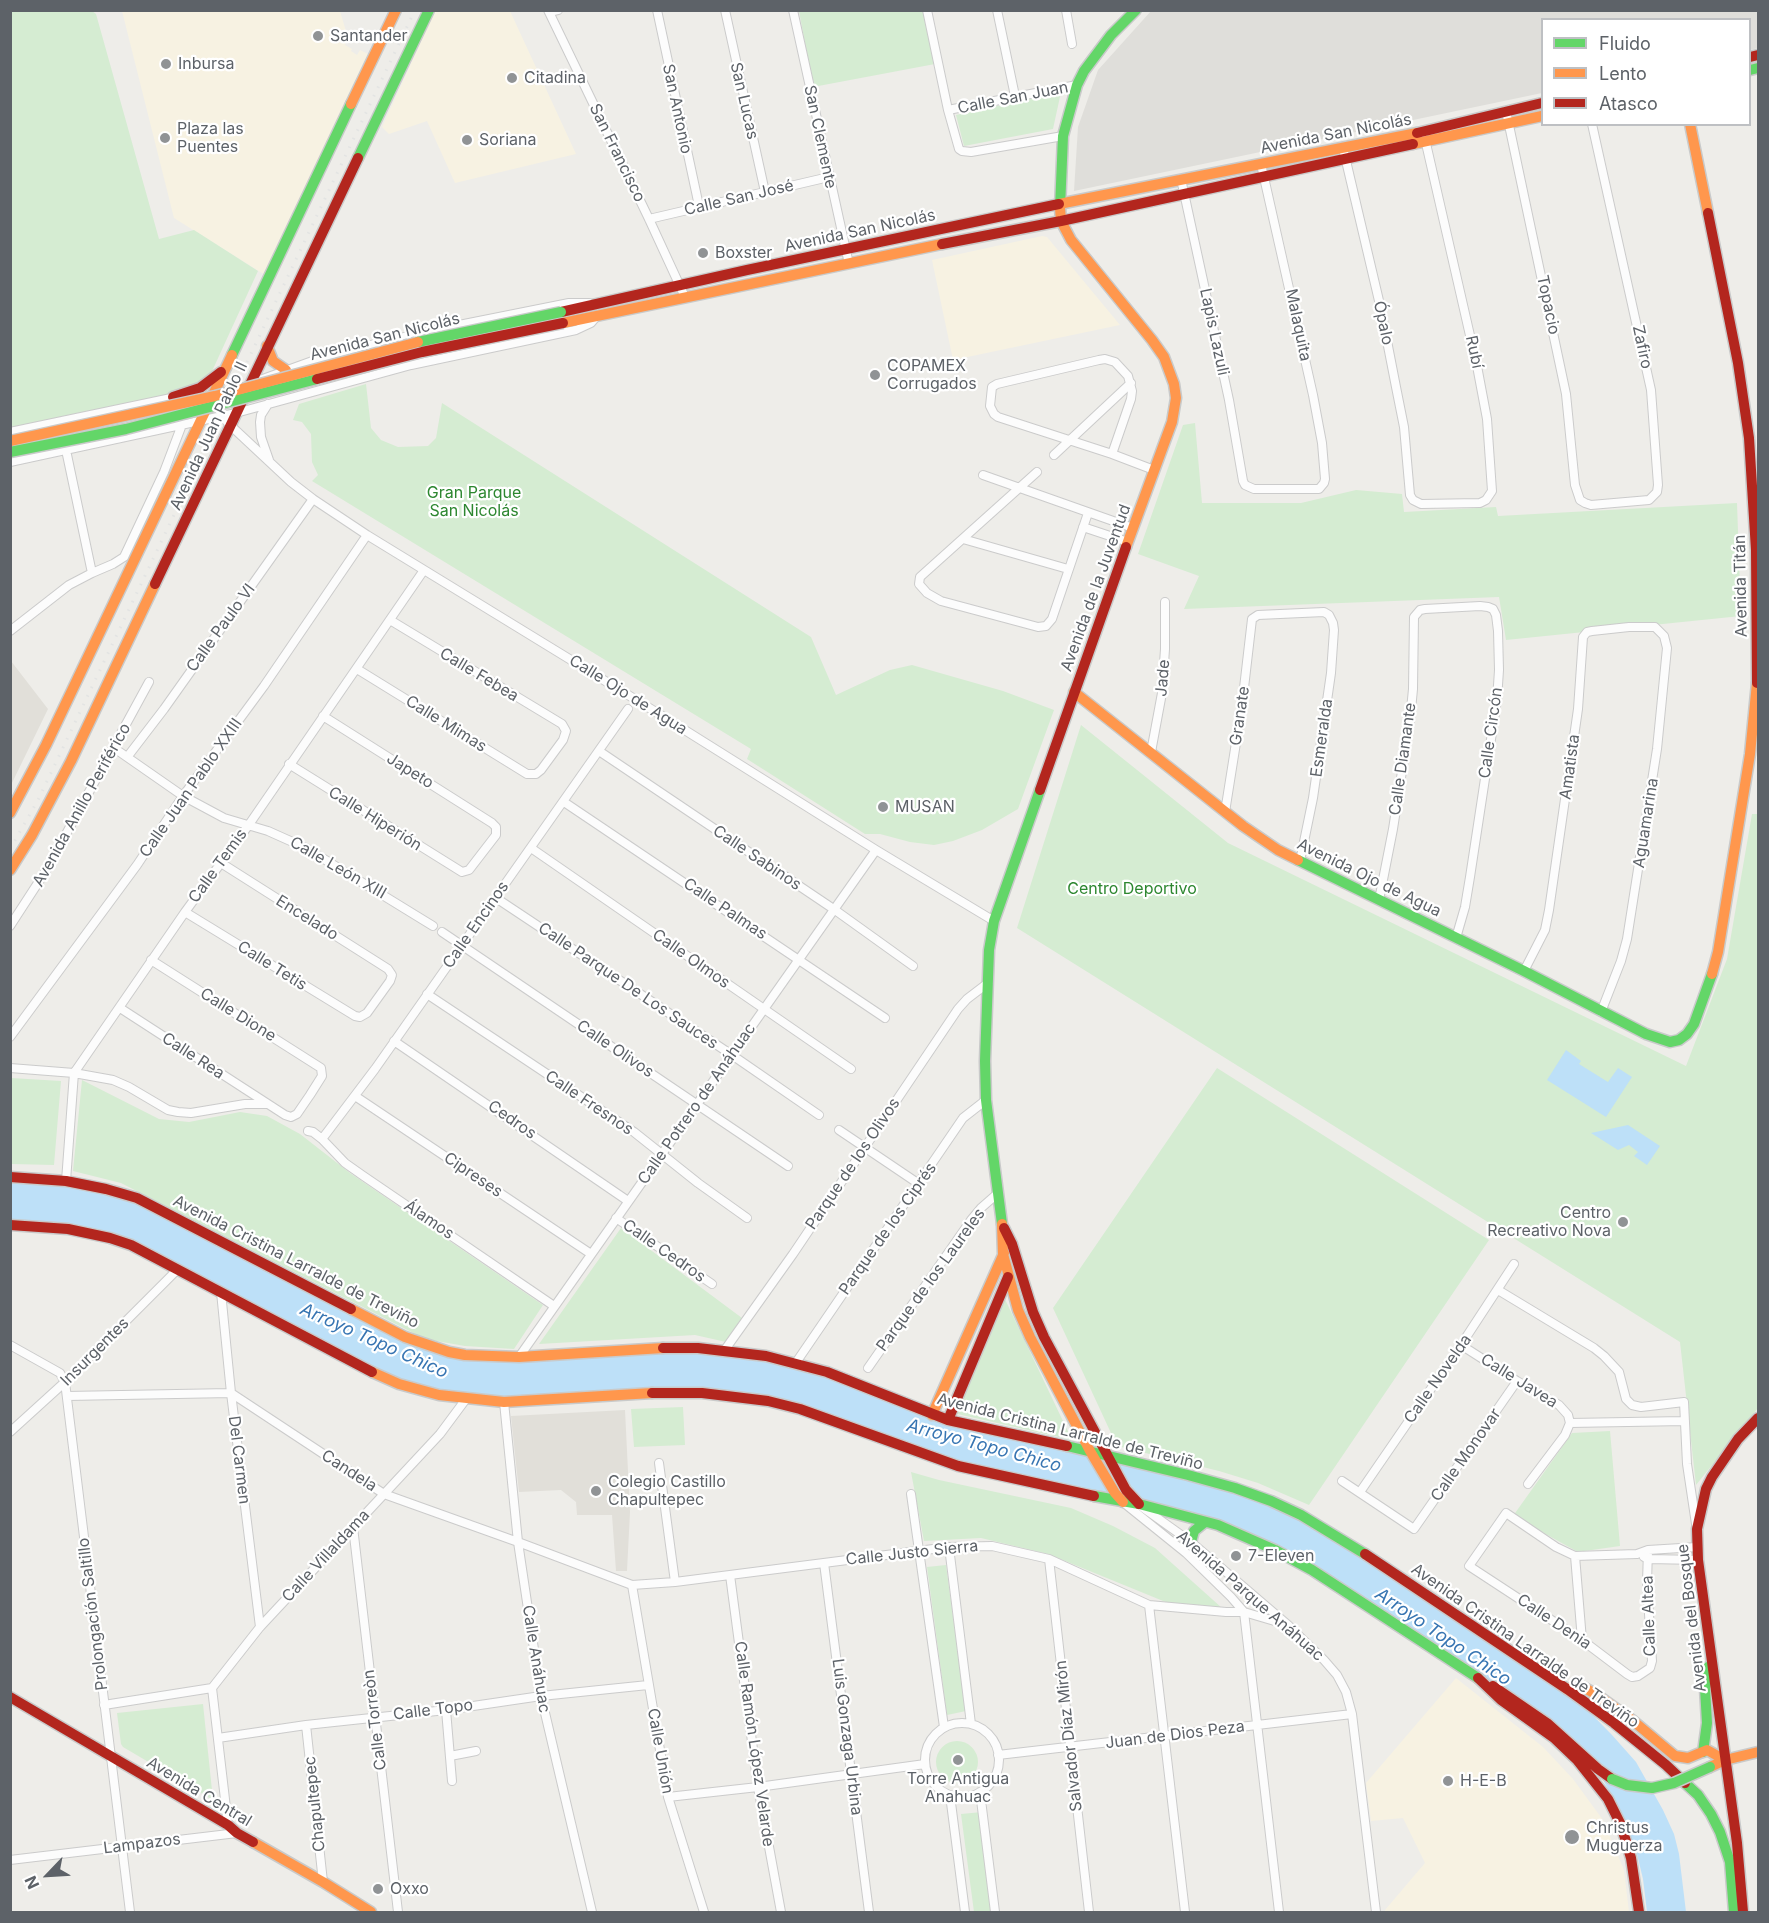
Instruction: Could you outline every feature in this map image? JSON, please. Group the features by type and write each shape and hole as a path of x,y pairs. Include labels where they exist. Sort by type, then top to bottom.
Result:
{"street":[{"name":"Avenida Juan Pablo II","path":"10,813 46,745 396,10"},
{"name":"Avenida Juan Pablo II","path":"10,870 32,835 71,761 429,10"},
{"path":"549,11 558,10"},
{"name":"San Antonio","path":"657,10 699,206"},
{"name":"San Lucas","path":"725,10 765,192"},
{"name":"San Clemente","path":"793,10 849,264"},
{"path":"927,10 956,145 959,149 966,152 1063,136"},
{"path":"998,10 1015,96"},
{"path":"1066,10 1072,44"},
{"name":"Avenida de la Juventud","path":"1090,1451 1030,1337 1018,1310 1008,1277 1003,1254 1002,1226 986,1100 985,1061 989,950 994,921 1175,409 1176,398 1164,357 1065,231 1061,221 1059,203 1063,136 1077,86 1091,60 1111,34 1136,10"},
{"name":"San Francisco","path":"549,11 685,297"},
{"name":"Calle San Juan","path":"948,110 1077,86"},
{"name":"Avenida San Nicolás","path":"1424,136 1506,111 1541,103"},
{"name":"Topacio","path":"1506,111 1564,384 1572,440 1575,485 1580,500"},
{"name":"Avenida San Nicolás","path":"10,441 215,396 419,342 562,318 597,316 1061,221 1264,176 1344,153 1424,136 1508,124 1541,116"},
{"name":"Zafiro","path":"1580,500 1592,505 1643,501 1653,497 1658,485 1651,390 1593,126"},
{"name":"Avenida Titán","path":"1679,1040 1694,1024 1709,985 1718,951 1758,692 1756,550 1749,438 1738,363 1689,126"},
{"name":"Rubí","path":"1413,500 1421,504 1480,503 1486,500 1492,490 1487,419 1477,366 1424,136"},
{"name":"Avenida San Nicolás","path":"10,452 137,427 422,352 562,318 594,304 1059,203 1261,164 1344,153"},
{"name":"Ópalo","path":"1344,153 1377,294 1404,427 1410,495 1413,500"},
{"name":"Malaquita","path":"1245,485 1254,489 1315,489 1322,487 1325,479 1322,443 1313,395 1261,164"},
{"name":"Calle San José","path":"649,219 829,177"},
{"name":"Lapis Lazuli","path":"1181,179 1245,485"},
{"path":"10,432 179,397 213,393 354,349 434,330 569,303 594,304"},
{"path":"10,462 236,413 411,365 576,330 591,323 597,316"},
{"path":"267,346 273,361 286,370"},
{"path":"1112,454 1131,399 1131,383 1124,370 1115,362 1105,359 992,387 990,406 998,417 1154,470"},
{"path":"179,397 207,383 225,367"},
{"path":"273,375 269,381 269,389 273,402"},
{"path":"1054,455 1131,383"},
{"name":"Calle Ojo de Agua","path":"213,393 222,416 269,462 291,482 367,535 994,921"},
{"path":"10,631 60,591 124,557 183,424 179,397"},
{"path":"269,462 260,430 261,415 273,402"},
{"path":"66,450 92,573"},
{"path":"1037,472 920,577 919,584 927,593 941,601 1038,627 1046,626 1052,619 1088,513"},
{"path":"983,475 1133,528"},
{"name":"Calle Paulo VI","path":"128,756 314,499"},
{"path":"1083,527 1128,542"},
{"name":"Calle Juan Pablo XXIII","path":"10,1037 137,865 183,796 271,676 367,535"},
{"path":"963,539 1068,569"},
{"name":"Calle Temis","path":"74,1073 424,570"},
{"name":"Jade","path":"1151,752 1162,693 1165,602"},
{"name":"Calle Circón","path":"1414,617 1420,610 1425,609 1480,606 1493,609 1496,615 1499,670 1497,700 1470,878 1456,938"},
{"name":"Granate","path":"1225,812 1242,705 1252,619 1258,615 1324,612 1329,615"},
{"name":"Esmeralda","path":"1300,861 1313,798 1331,673 1334,630 1329,615"},
{"name":"Calle Diamante","path":"1379,900 1410,720 1414,617"},
{"name":"Calle Febea","path":"390,620 562,724 566,731 563,740 536,774"},
{"name":"Amatista","path":"1524,971 1545,930 1549,910 1578,709 1583,637 1587,632 1629,627 1655,627 1660,631"},
{"name":"Aguamarina","path":"1601,1012 1621,962 1632,919 1658,749 1667,648 1660,631"},
{"name":"Calle Mimas","path":"357,669 527,774 536,774"},
{"name":"Avenida Anillo Periférico","path":"10,926 47,869 149,682"},
{"name":"Avenida Ojo de Agua","path":"1074,692 1261,840 1524,971 1601,1012 1661,1040 1670,1042 1679,1040"},
{"name":"Calle Encinos","path":"322,1139 462,946 628,709"},
{"name":"Japeto","path":"323,717 496,827 496,835 469,870 462,872"},
{"name":"Calle León XIII","path":"114,748 183,796 224,818 268,831 306,848 433,926"},
{"name":"Calle Sabinos","path":"599,751 835,910 913,966"},
{"name":"Calle Hiperión","path":"289,764 462,872"},
{"name":"Calle Palmas","path":"564,802 885,1018"},
{"name":"Calle Olmos","path":"531,848 851,1069"},
{"name":"Calle Potrero de Anáhuac","path":"519,1357 876,850"},
{"name":"Encelado","path":"220,863 388,969 392,975 390,981 367,1013 360,1017"},
{"name":"Calle Parque De Los Sauces","path":"496,898 819,1115"},
{"name":"Calle Tetis","path":"185,912 351,1014 360,1017"},
{"name":"Calle Olivos","path":"442,932 788,1166"},
{"name":"Calle Dione","path":"151,960 322,1071 322,1076 310,1095 297,1114 291,1117"},
{"name":"Parque de los Olivos","path":"724,1351 793,1254 958,1009 988,983"},
{"name":"Calle Fresnos","path":"427,994 634,1132 698,1183 747,1218"},
{"name":"Calle Rea","path":"120,1008 266,1104 291,1117"},
{"name":"Cedros","path":"394,1041 628,1201"},
{"path":"10,1068 74,1073 113,1080 168,1110 178,1112 191,1113 245,1104 266,1104"},
{"path":"66,1181 74,1073"},
{"name":"Cipreses","path":"355,1096 591,1254"},
{"name":"Parque de los Ciprés","path":"795,1364 963,1119 986,1100"},
{"path":"840,1130 919,1184"},
{"name":"Álamos","path":"308,1131 322,1139 345,1163 554,1306"},
{"name":"Avenida Cristina Larralde de Treviño","path":"10,1177 66,1181 137,1198 414,1340 465,1355 519,1357 675,1347 766,1356 827,1372 932,1416 1090,1451 1105,1461 1235,1488 1271,1501 1341,1538 1567,1689 1666,1765 1698,1795 1720,1832 1730,1862 1734,1912"},
{"name":"Parque de los Laureles","path":"868,1368 971,1220 997,1194"},
{"name":"Calle Cedros","path":"616,1218 712,1284"},
{"path":"10,1225 68,1229 131,1245 387,1379 439,1395 504,1402 662,1392 702,1393 768,1401 837,1422 958,1466 1139,1504 1218,1525 1258,1542 1312,1570 1547,1723 1598,1769 1612,1779 1627,1785 1640,1788 1663,1786 1725,1760 1758,1752"},
{"name":"Avenida de la Juventud","path":"1002,1226 1012,1244 1034,1312 1120,1491 1123,1502"},
{"path":"932,1416 1003,1254 1012,1244"},
{"name":"Calle Novelda","path":"1360,1492 1514,1264"},
{"name":"Insurgentes","path":"10,1432 65,1382 177,1270"},
{"path":"948,1420 1008,1277"},
{"path":"1498,1290 1604,1356 1619,1372 1626,1399 1632,1405 1641,1407 1684,1402 1688,1474 1697,1529"},
{"name":"Del Carmen","path":"221,1292 260,1627"},
{"path":"10,1345 60,1373 65,1382"},
{"name":"Calle Javea","path":"1461,1345 1559,1405 1568,1415 1570,1423"},
{"name":"Calle Monovar","path":"1360,1492 1414,1529 1517,1381"},
{"name":"Prolongación Saltillo","path":"65,1382 130,1912"},
{"path":"67,1396 231,1393"},
{"name":"Candela","path":"231,1393 384,1494 632,1585"},
{"name":"Calle Villaldama","path":"212,1688 260,1627 440,1434 466,1399"},
{"name":"Calle Anáhuac","path":"504,1402 518,1542 541,1696 592,1912"},
{"name":"Avenida del Bosque","path":"1743,1912 1737,1843 1698,1560 1697,1529 1704,1498 1712,1477 1738,1439 1758,1418"},
{"path":"1528,1484 1565,1435 1570,1423 1685,1421"},
{"path":"659,1463 675,1582"},
{"path":"1342,1481 1360,1492"},
{"name":"Avenida de la Juventud","path":"1120,1491 1139,1504"},
{"path":"911,1494 944,1727"},
{"name":"Avenida Parque Anáhuac","path":"1123,1502 1186,1553 1244,1612"},
{"name":"Avenida Parque Anáhuac","path":"1139,1504 1191,1542 1288,1625 1337,1675 1346,1692 1352,1714 1376,1912"},
{"name":"Calle Denia","path":"1575,1556 1506,1513 1469,1566 1582,1640 1627,1674 1632,1677 1638,1676"},
{"path":"1191,1542 1194,1531 1205,1522"},
{"name":"Calle Torreòn","path":"353,1527 398,1912"},
{"name":"Calle Justo Sierra","path":"632,1585 675,1582 919,1550 992,1546 1049,1559 1149,1605 1244,1612 1288,1625"},
{"path":"950,1547 971,1724"},
{"path":"1582,1640 1575,1556 1637,1554 1647,1550 1697,1547"},
{"name":"Calle Altea","path":"1638,1676 1650,1668 1652,1661 1647,1550"},
{"path":"1637,1554 1648,1559 1698,1560"},
{"name":"Salvador Díaz Mirón","path":"1049,1559 1089,1912"},
{"name":"Luis Gonzaga Urbina","path":"824,1563 868,1912"},
{"name":"Calle Ramón López Velarde","path":"730,1575 758,1787 781,1912"},
{"name":"Calle Unión","path":"632,1585 668,1797 704,1912"},
{"path":"1149,1605 1185,1912"},
{"path":"1244,1612 1280,1912"},
{"path":"1703,1752 1707,1723 1705,1688 1710,1649"},
{"path":"1475,1675 1501,1700 1577,1760 1608,1800 1628,1842 1640,1912"},
{"name":"Calle Topo","path":"218,1738 541,1696 648,1685"},
{"path":"104,1705 212,1688 228,1825"},
{"path":"1567,1689 1583,1688 1597,1695 1676,1756 1688,1758 1711,1751 1725,1760"},
{"name":"Avenida Central","path":"10,1697 228,1825 237,1833 323,1882 369,1912"},
{"path":"446,1710 452,1781"},
{"name":"Juan de Dios Peza","path":"998,1755 1352,1714"},
{"path":"957,1723 971,1724 981,1728 989,1735 998,1755 998,1766 989,1785 980,1792 965,1797 950,1795 940,1790 927,1774 925,1753 929,1742 944,1727 957,1723"},
{"name":"Chapultepec","path":"306,1725 323,1882"},
{"path":"450,1756 476,1751"},
{"path":"668,1797 925,1764"},
{"path":"980,1792 994,1912"},
{"path":"950,1795 965,1912"},
{"name":"Lampazos","path":"10,1860 237,1833"}],"shaded area":[{"name":"Plaza las Puentes","path":"122,11 340,11 348,38 345,45 357,55 360,50 370,55 265,275 174,218"},
{"name":"Citadina","path":"435,11 510,11 576,154 455,183 427,121 389,134 382,127"},
{"path":"1151,11 1758,11 1758,48 1751,50 1751,18 1541,18 1541,93 1074,191 1078,127 1098,70"},
{"path":"1042,236 1047,237 1120,325 953,360 932,260"},
{"path":"11,661 48,709 11,785"},
{"name":"Colegio Castillo Chapultepec","path":"625,1410 630,1512 627,1571 616,1571 612,1515 577,1515 576,1502 561,1490 519,1492 511,1416"},
{"path":"1456,1678 1543,1747 1573,1779 1603,1820 1624,1870 1629,1912 1385,1912 1425,1863 1403,1818 1371,1821 1366,1783"}],"green space":[{"path":"11,11 92,11 96,14 159,239 194,230 258,271 208,380 184,396 11,428"},
{"path":"799,11 923,11 935,64 813,87"},
{"path":"1061,92 1053,129 964,146 956,115"},
{"name":"Gran Parque San Nicolás","path":"366,384 371,428 381,440 398,447 428,446 436,438 442,403 811,637 836,695 890,670 912,665 1003,691 1054,710 1018,809 982,830 953,841 934,845 910,842 880,834 865,834 747,759 751,749 312,481 318,475 312,462 311,434 302,422 293,420 299,404"},
{"path":"1195,423 1202,503 1301,503 1356,490 1402,494 1404,512 1496,507 1498,516 1737,503 1741,616 1506,640 1499,597 1184,609 1199,576 1138,554 1183,425"},
{"name":"Centro Recreativo Nova","path":"1081,725 1228,843 1686,1066 1727,959 1752,814 1758,814 1758,1408 1696,1485 1680,1342 1017,928"},
{"path":"1217,1068 1489,1240 1309,1505 1258,1483 1219,1471 1117,1446 1053,1308"},
{"path":"11,1078 61,1081 54,1165 11,1164"},
{"path":"82,1080 159,1119 189,1122 240,1112 267,1116 300,1134 350,1173 543,1305 514,1349 465,1346 425,1339 121,1183 73,1171"},
{"path":"621,1228 742,1318 726,1342 695,1335 539,1344"},
{"path":"1003,1295 1072,1440 953,1413"},
{"path":"683,1407 685,1445 634,1447 631,1409"},
{"path":"1610,1431 1620,1546 1578,1552 1513,1516 1572,1433"},
{"path":"911,1472 1071,1508 1113,1526 1155,1548 1222,1608 1168,1603 1048,1554 981,1538 924,1541"},
{"path":"946,1565 966,1711 947,1715 927,1567"},
{"path":"203,1704 213,1800 123,1747 117,1713"},
{"path":"957,1741 972,1747 978,1762 972,1777 957,1783 942,1777 936,1762 942,1747"},
{"path":"982,1812 993,1912 974,1912 961,1814"}],"water":[{"path":"1566,1050 1581,1061 1579,1064 1608,1082 1618,1068 1632,1077 1606,1117 1547,1080"},
{"path":"1628,1125 1660,1146 1647,1165 1634,1156 1638,1152 1629,1145 1618,1150 1591,1133"},
{"name":"Arroyo Topo Chico","path":"10,1177 123,1193 395,1331 465,1355 698,1348 795,1364 932,1415 1188,1475 1301,1515 1567,1689 1612,1735 1636,1762 1674,1834 1679,1854 1686,1912 1647,1912 1643,1879 1636,1850 1620,1811 1590,1756 1312,1570 1205,1522 958,1466 800,1409 702,1393 504,1402 415,1389 131,1245 11,1225"}],"railway":[{"path":"10,849 38,800 415,10"}],"traffic: fast":[{"path":"358,158 429,10"},
{"path":"1060,208 1063,136 1077,85 1084,71 1111,35 1136,10"},
{"path":"1751,70 1758,68"},
{"path":"232,355 351,104"},
{"path":"418,342 561,312"},
{"path":"10,452 126,429 317,379"},
{"path":"1002,1224 986,1100 989,950 994,921 1040,790"},
{"path":"1298,860 1646,1034 1670,1042 1679,1040 1694,1024 1712,974"},
{"path":"1067,1446 1188,1475 1271,1501 1301,1515 1365,1554"},
{"path":"1094,1496 1139,1504 1218,1525 1275,1550 1312,1570 1478,1678"},
{"path":"1191,1542 1194,1531 1205,1522"},
{"path":"1703,1752 1707,1723 1705,1688 1708,1667"},
{"path":"1612,1779 1627,1785 1652,1788 1674,1783 1710,1767"},
{"path":"1685,1783 1698,1795 1720,1832 1730,1862 1734,1912"}],"traffic: slow":[{"path":"351,104 396,10"},
{"path":"1413,144 1541,116"},
{"path":"1690,126 1708,213"},
{"path":"1059,204 1417,133"},
{"path":"1060,208 1061,221 1071,240 1152,340 1164,357 1174,384 1176,398 1172,422 1126,547"},
{"path":"563,323 942,244"},
{"path":"10,441 215,396 418,342"},
{"path":"267,346 273,361 286,370"},
{"path":"10,813 46,745 232,355"},
{"path":"10,870 32,835 71,761 155,584"},
{"path":"1712,974 1718,952 1750,754 1757,683"},
{"path":"1074,692 1243,826 1278,850 1298,860"},
{"path":"1002,1224 1003,1254 1018,1310 1090,1451 1115,1493 1123,1502"},
{"path":"932,1415 1004,1253"},
{"path":"351,1309 405,1337 465,1355 519,1357 663,1348"},
{"path":"372,1372 399,1384 439,1395 504,1402 652,1393"},
{"path":"1567,1689 1583,1687 1597,1695 1632,1720 1675,1756 1688,1758 1707,1750 1725,1760"},
{"path":"1710,1767 1725,1760 1758,1752"},
{"path":"253,1842 371,1912"}],"traffic: jam":[{"path":"1751,57 1758,55"},
{"path":"1417,133 1541,103"},
{"path":"942,244 1061,221 1413,144"},
{"path":"155,584 358,158"},
{"path":"561,312 1059,204"},
{"path":"1708,213 1738,363 1749,438 1756,550 1757,683"},
{"path":"317,379 422,352 563,323"},
{"path":"173,397 200,388 221,372"},
{"path":"1040,790 1126,547"},
{"path":"10,1177 66,1181 137,1198 351,1309"},
{"path":"10,1225 68,1229 131,1245 372,1372"},
{"path":"1004,1228 1012,1244 1033,1312 1044,1337 1126,1490 1139,1504"},
{"path":"948,1420 1008,1277"},
{"path":"663,1348 698,1348 766,1356 827,1372 948,1420 1067,1446"},
{"path":"652,1393 702,1393 768,1401 800,1409 958,1466 1094,1496"},
{"path":"1743,1912 1737,1843 1698,1560 1697,1529 1706,1489 1712,1477 1738,1439 1758,1418"},
{"path":"1365,1554 1567,1689 1614,1723 1685,1783"},
{"path":"1478,1678 1501,1700 1554,1738 1577,1760 1608,1799 1621,1825 1631,1858 1639,1912"},
{"path":"1493,1686 1547,1723 1612,1779"},
{"path":"10,1697 253,1842"}],"place":[{"name":"Santander","path":"318,36"},
{"name":"Inbursa","path":"166,64"},
{"name":"Citadina","path":"512,78"},
{"name":"Plaza las Puentes","path":"165,138"},
{"name":"Soriana","path":"467,140"},
{"name":"Boxster","path":"703,253"},
{"name":"COPAMEX Corrugados","path":"875,375"},
{"name":"MUSAN","path":"883,807"},
{"name":"Centro Recreativo Nova","path":"1623,1222"},
{"name":"Colegio Castillo Chapultepec","path":"596,1491"},
{"name":"7-Eleven","path":"1236,1556"},
{"name":"Torre Antigua Anahuac","path":"958,1760"},
{"name":"H-E-B","path":"1448,1781"},
{"name":"Christus Muguerza","path":"1572,1837"},
{"name":"Oxxo","path":"378,1889"}],"park label":[{"name":"Centro Deportivo","path":"1132,889"}]}
